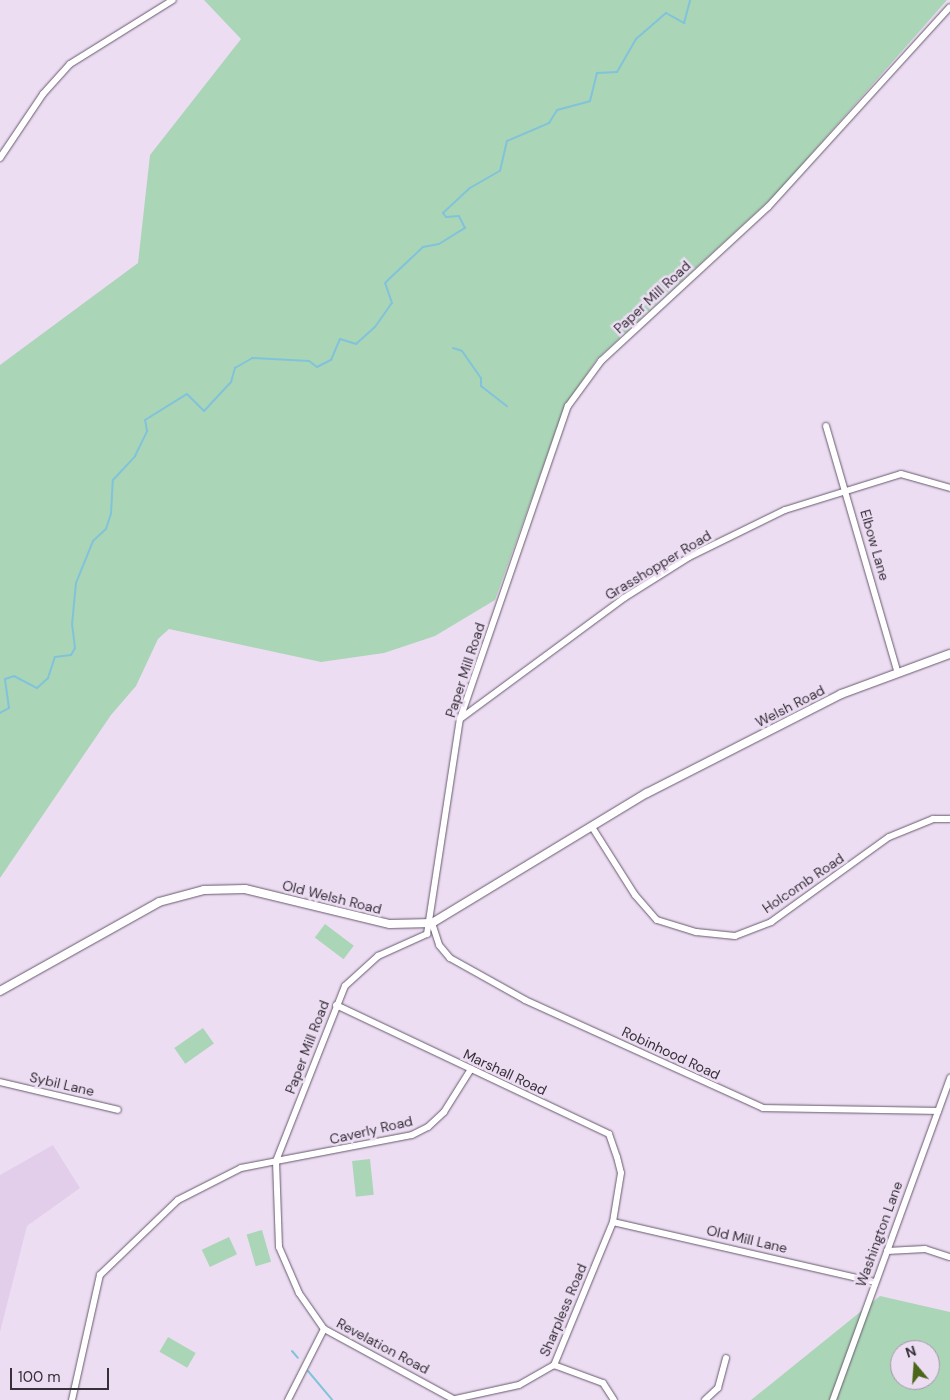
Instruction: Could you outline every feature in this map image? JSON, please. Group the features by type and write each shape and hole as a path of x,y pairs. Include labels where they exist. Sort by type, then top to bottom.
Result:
{"main road":[{"name":"Welsh Road","path":"647,793 814,708 897,671 950,654"},
{"name":"Old Welsh Road","path":"0,990 159,902 204,890 245,889 390,924 432,923 647,793"}],"street":[{"path":"0,158 43,94 70,64 172,0"},
{"name":"Paper Mill Road","path":"276,1161 345,986 378,956 427,934 432,923 460,719 568,406 601,360 773,202 950,7"},
{"name":"Elbow Lane","path":"826,426 847,490 897,671"},
{"name":"Grasshopper Road","path":"460,719 598,615 689,557 785,510 901,474 950,488"},
{"name":"Holcomb Road","path":"592,827 636,895 657,920 696,932 735,936 770,922 889,838 933,819 950,819"},
{"name":"Robinhood Road","path":"432,923 439,945 450,958 525,1000 763,1108 938,1110"},
{"name":"Marshall Road","path":"336,1005 609,1134 621,1172 620,1193"},
{"name":"Caverly Road","path":"276,1161 412,1136 428,1127 444,1112 471,1069"},
{"name":"Washington Lane","path":"833,1400 874,1282 950,1078"},
{"name":"Sybil Lane","path":"0,1082 118,1110"},
{"path":"72,1400 100,1275 178,1200 241,1168 276,1161"},
{"name":"Revelation Road","path":"276,1161 279,1247 299,1293 324,1329 455,1399"},
{"name":"Sharpless Road","path":"455,1399 519,1385 554,1365 613,1222 620,1193"},
{"name":"Old Mill Lane","path":"613,1222 874,1282"},
{"path":"887,1251 926,1249 950,1257"},
{"path":"288,1400 324,1329"},
{"path":"705,1400 718,1388 726,1358"},
{"path":"554,1365 578,1378 603,1383 614,1400"}],"shaded area":[{"path":"53,1145 80,1188 27,1226 0,1332 0,1175"}],"green space":[{"path":"204,0 947,0 775,195 597,359 565,406 495,600 435,636 384,653 321,662 169,629 158,639 136,686 111,715 0,878 0,365 138,263 150,155 241,39"},
{"path":"325,924 354,946 344,959 315,938"},
{"path":"203,1028 214,1044 185,1064 174,1048"},
{"path":"370,1159 374,1195 356,1197 352,1161"},
{"path":"262,1230 271,1262 256,1266 247,1234"},
{"path":"229,1237 237,1254 210,1267 202,1250"},
{"path":"880,1296 950,1312 950,1400 751,1400"},
{"path":"168,1337 196,1353 187,1368 160,1352"}],"waterway":[{"path":"0,713 9,708 5,679 14,676 37,688 48,678 55,657 71,655 75,648 72,625 76,583 93,541 106,529 111,514 113,480 135,456 147,431 145,420 187,394 204,411 231,382 235,368 252,358 309,361 317,367 331,360 340,339 356,344 375,327 392,303 385,283 423,247 439,244 465,228 459,216 446,217 443,213 470,188 500,171 507,141 549,123 557,110 590,101 597,73 617,72 636,39 666,13 684,23 690,0"},
{"path":"453,348 462,351 481,378 481,386 507,406"},
{"path":"292,1351 298,1358"},
{"path":"308,1371 332,1400"}]}
